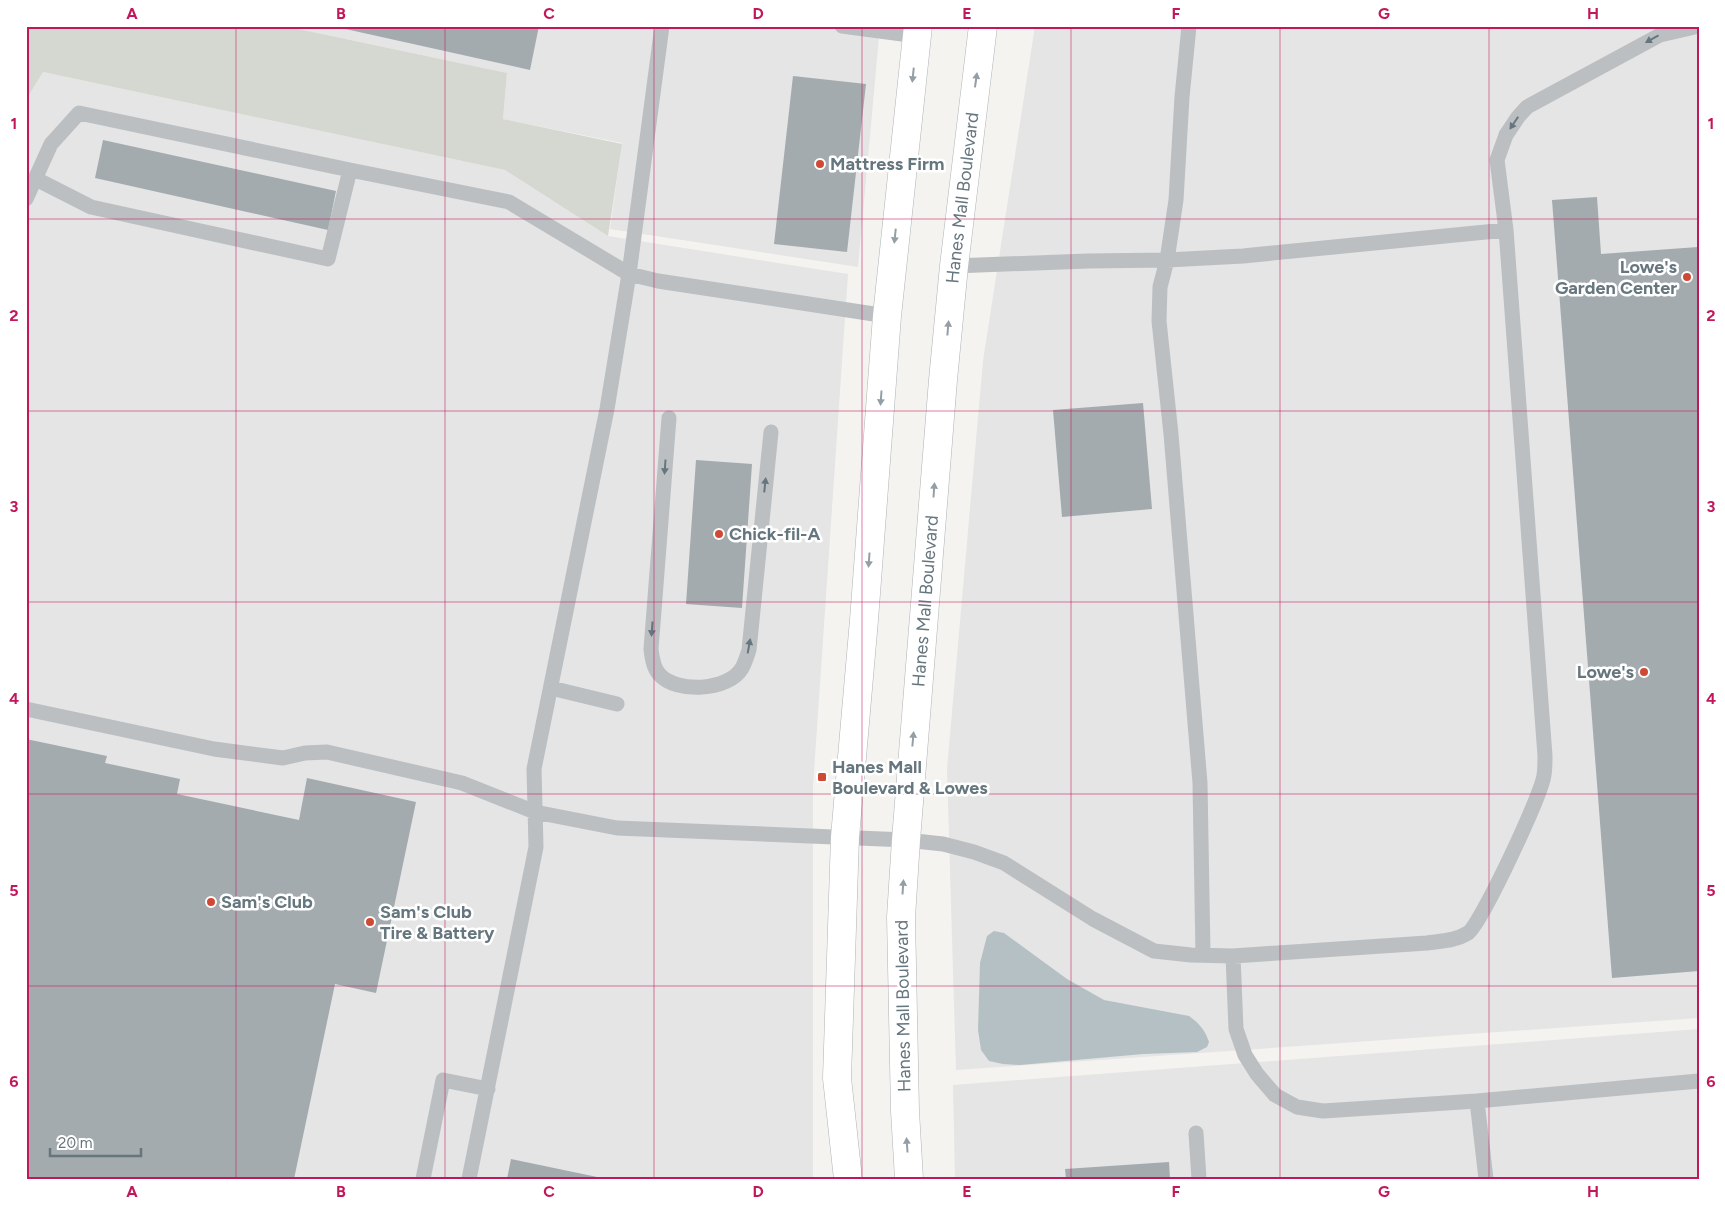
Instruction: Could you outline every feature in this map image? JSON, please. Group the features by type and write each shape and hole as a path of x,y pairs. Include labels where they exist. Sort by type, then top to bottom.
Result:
{"main road":[{"name":"Hanes Mall Boulevard","path":"909,1179 905,1111 901,917 943,380 954,266 983,26"},
{"path":"848,1179 837,1078 845,837 864,620 887,316 917,31"}],"lane":[{"path":"469,1179 536,847 534,769 607,409 629,274 662,26"},
{"path":"842,26 917,31"},
{"path":"1190,26 1182,98 1176,200 1167,260 1160,287 1159,321 1171,434 1200,783 1203,955"},
{"path":"26,710 214,749 283,758 305,753 327,752 462,783 535,812 617,828 704,833 845,837 943,844 974,852 1004,863 1094,919 1154,951 1233,956 1454,940 1470,932 1486,908 1540,789 1544,776 1506,230 1497,160 1506,135 1527,107 1660,34 1699,26"},
{"path":"26,199 51,144 79,114 509,202 629,274 658,281 887,316"},
{"path":"36,179 91,207 328,259 350,170"},
{"path":"954,266 1167,260 1252,255 1506,230"},
{"path":"669,418 651,649 653,662 658,674 670,682 685,686 710,687 727,682 742,669 749,650 771,432"},
{"path":"551,688 617,704"},
{"path":"1233,956 1236,1029 1245,1055 1257,1074 1275,1095 1298,1107 1323,1111 1477,1101 1699,1081"},
{"path":"423,1179 443,1080 488,1089"},
{"path":"1477,1101 1486,1179"},
{"path":"1196,1133 1199,1179"}],"shaded area":[{"path":"26,26 284,26 507,73 503,119 622,144 608,236 505,170 43,72 26,100"},
{"path":"284,26 880,26 858,267 610,229 622,143 503,119 507,73"},
{"path":"1035,26 1699,26 1699,1018 956,1070 947,769 983,361"},
{"path":"43,72 505,170 608,236 848,274 813,786 813,1179 26,1179 26,100"},
{"path":"994,931 1004,933 1067,979 1104,1000 1189,1016 1199,1024 1206,1034 1209,1042 1207,1047 1197,1052 1143,1054 1020,1065 989,1061 981,1050 978,1030 980,963 987,936"},
{"path":"1699,1029 1699,1179 955,1179 953,1085"}],"building":[{"path":"332,26 539,26 530,70"},
{"name":"Mattress Firm","path":"793,76 866,84 847,252 774,244"},
{"path":"103,140 336,191 328,230 95,178"},
{"name":"Lowe's","path":"1597,197 1601,254 1698,247 1699,971 1612,978 1552,200"},
{"path":"1143,403 1152,509 1062,517 1053,410"},
{"name":"Chick-fil-A","path":"696,460 752,464 742,608 686,604"},
{"name":"Sam's Club","path":"26,739 107,756 105,763 180,779 177,794 299,820 307,778 416,802 376,993 335,984 294,1179 26,1179"},
{"path":"511,1159 602,1178 602,1179 507,1179"},
{"path":"1169,1162 1170,1179 1066,1179 1065,1169"}],"place":[{"name":"Mattress Firm","path":"820,164"},
{"name":"Lowe's Garden Center","path":"1687,277"},
{"name":"Chick-fil-A","path":"719,534"},
{"name":"Lowe's","path":"1644,672"},
{"name":"Hanes Mall Boulevard & Lowes","path":"822,777"},
{"name":"Sam's Club","path":"211,902"},
{"name":"Sam's Club Tire & Battery","path":"370,922"}]}
